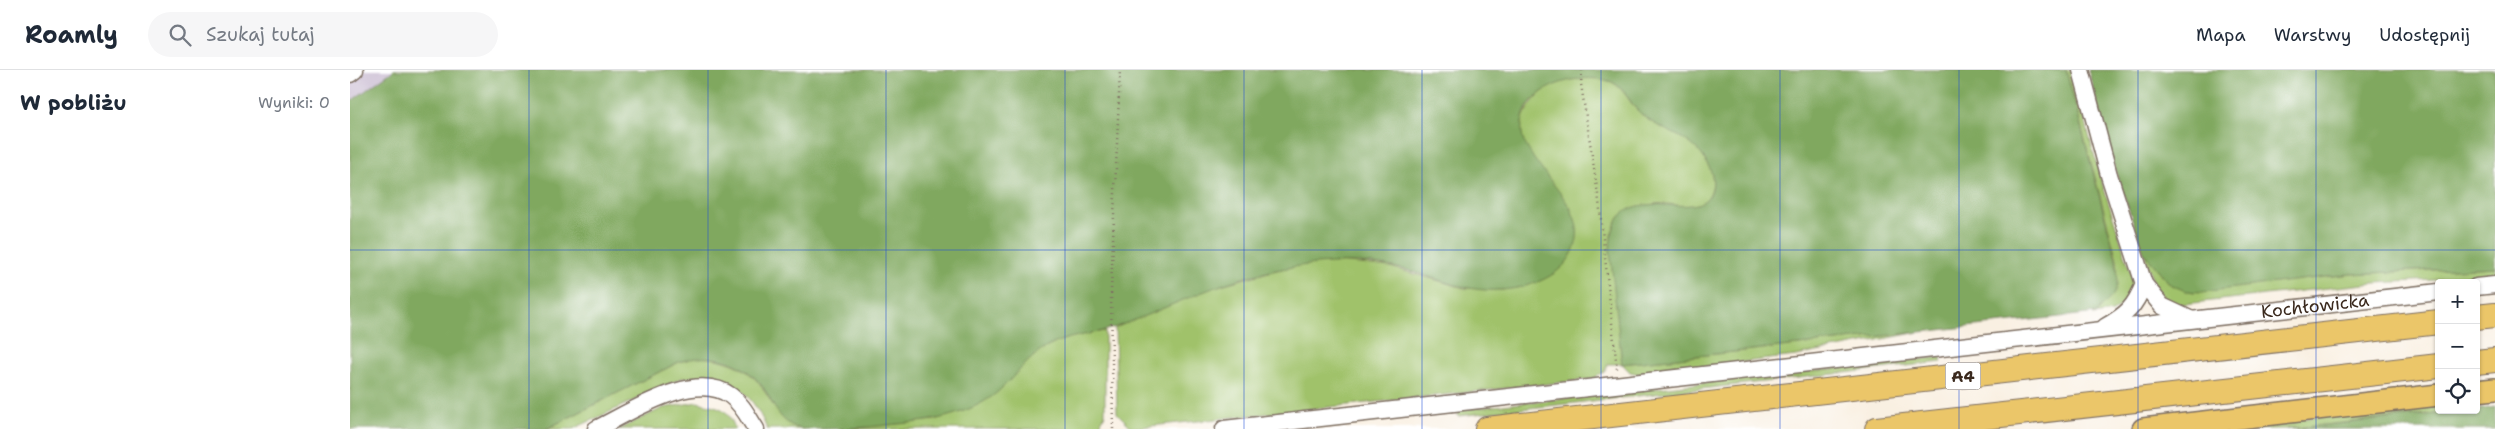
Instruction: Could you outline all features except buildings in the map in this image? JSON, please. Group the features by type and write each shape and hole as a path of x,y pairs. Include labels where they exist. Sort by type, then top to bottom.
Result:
{"highway":[{"path":"2480,317 2495,315"},
{"name":"A4","path":"1487,429 2435,322"},
{"path":"2480,362 2495,360"},
{"path":"1877,429 2435,366"}],"main road":[{"path":"2480,391 2495,389"},
{"path":"2143,429 2435,395"}],"street":[{"path":"350,74 355,70"},
{"path":"2080,70 2109,175 2144,284 2162,306 2191,320"},
{"path":"2099,330 2124,315 2134,306 2144,284"},
{"path":"2480,287 2495,285"},
{"name":"Kochłowicka","path":"1224,429 2435,292"},
{"path":"596,429 669,394 687,388 700,387 712,387 730,395 745,409 753,427"}],"path":[{"path":"1113,429 1111,290 1120,70"},
{"path":"1582,70 1581,84 1599,201 1619,384"}],"shaded area":[{"path":"350,70 394,70 350,102"}],"green space":[{"path":"394,70 2066,70 2116,259 2117,282 2113,295 2097,313 1622,364 1610,250 1615,225 1626,212 1641,206 1658,204 1692,205 1705,201 1712,189 1713,183 1710,169 1703,156 1695,147 1686,140 1647,119 1638,111 1623,91 1612,82 1598,79 1582,79 1566,81 1552,86 1539,94 1529,105 1523,118 1522,133 1525,144 1568,204 1574,217 1577,231 1576,245 1562,267 1546,278 1518,288 1500,290 1477,289 1454,285 1389,266 1368,264 1326,263 1284,268 1243,278 1210,289 1113,328 1072,337 1056,343 1034,356 994,395 974,407 952,415 918,422 848,428 802,429 795,427 784,420 758,381 749,373 728,361 704,358 679,362 546,429 350,429 350,102"},
{"path":"2066,70 2072,70 2099,173 2134,282 2132,298 2113,312 2093,315 2114,291 2117,279 2117,259"},
{"path":"2088,70 2495,70 2495,267 2350,274 2202,292 2186,291 2171,285 2144,253 2115,170"},
{"path":"1571,77 1597,78 1612,82 1624,92 1636,109 1645,117 1675,132 1692,144 1704,157 1713,181 1708,197 1697,205 1646,205 1625,213 1615,224 1611,235 1622,364 1608,364 1604,372 1593,379 1132,428 1117,413 1115,328 1206,289 1299,264 1337,262 1390,267 1464,288 1503,290 1535,282 1571,208 1533,160 1523,140 1521,126 1527,109 1539,95 1552,85"},
{"path":"2144,253 2171,285 2193,292 2350,274 2495,267 2495,277 2374,283 2175,305 2162,296 2151,276"},
{"path":"1105,331 1105,414 1098,429 841,429 936,420 1012,377 1030,357 1049,346 1070,336"},
{"path":"1919,332 1796,356 1639,374 1630,372 1622,364"},
{"path":"696,357 717,359 736,365 744,370 759,383 776,410 785,419 803,429 767,429 753,402 735,386 724,380 698,377 682,378 573,429 546,429 679,362"},
{"path":"1941,357 1942,362 1458,416 1458,410"},
{"path":"697,402 721,409 729,416 735,429 619,429 663,408"},
{"path":"2435,403 2435,413 2286,429 2213,429"},
{"path":"2495,407 2495,429 2286,429 2436,414 2480,414 2480,409"}]}
